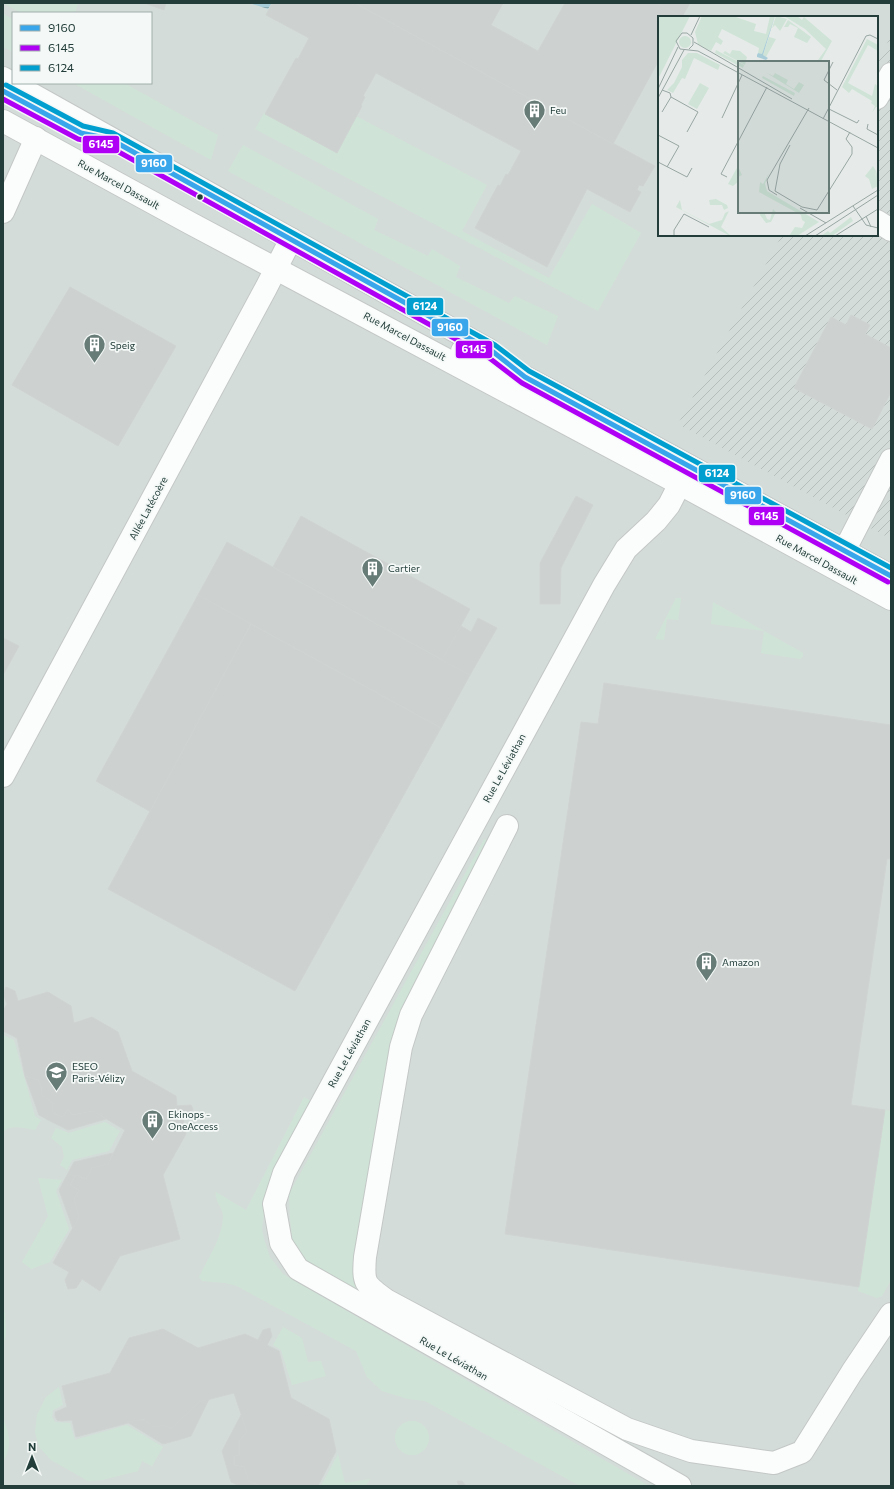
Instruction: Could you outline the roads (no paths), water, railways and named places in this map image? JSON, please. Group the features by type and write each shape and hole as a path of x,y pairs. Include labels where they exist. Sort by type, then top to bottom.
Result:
{"street":[{"path":"878,96 891,74"},
{"name":"Rue Marcel Dassault","path":"3,78 12,83"},
{"name":"Rue Marcel Dassault","path":"14,84 492,351 525,377 891,599"},
{"name":"Rue Marcel Dassault","path":"3,91 80,133 110,139"},
{"name":"Rue Marcel Dassault","path":"3,109 626,456 685,475"},
{"name":"Rue Marcel Dassault","path":"3,121 190,223 368,305 488,364 525,377"},
{"path":"3,212 36,138"},
{"path":"878,222 891,230"},
{"name":"Allée Latécoère","path":"3,776 291,239"},
{"path":"837,566 890,466"},
{"name":"Rue Le Léviathan","path":"677,1484 298,1269 281,1243 274,1204 284,1173 604,585 626,549 656,521 669,505 685,475"},
{"name":"Rue Marcel Dassault","path":"837,566 891,576"},
{"path":"507,826 411,1015 401,1048 365,1256 364,1279 371,1289 386,1300 627,1429 691,1451 774,1463 802,1452 852,1372 891,1314"},
{"path":"677,1484 691,1451"}],"water":[{"path":"249,3 272,3 268,9"}],"place":[{"name":"Feu","path":"535,130"},
{"name":"Speig","path":"94,364"},
{"name":"Cartier","path":"372,588"},
{"name":"Amazon","path":"706,982"},
{"name":"ESEO Paris-Vélizy","path":"57,1092"},
{"name":"Ekinops - OneAccess","path":"152,1140"}]}
